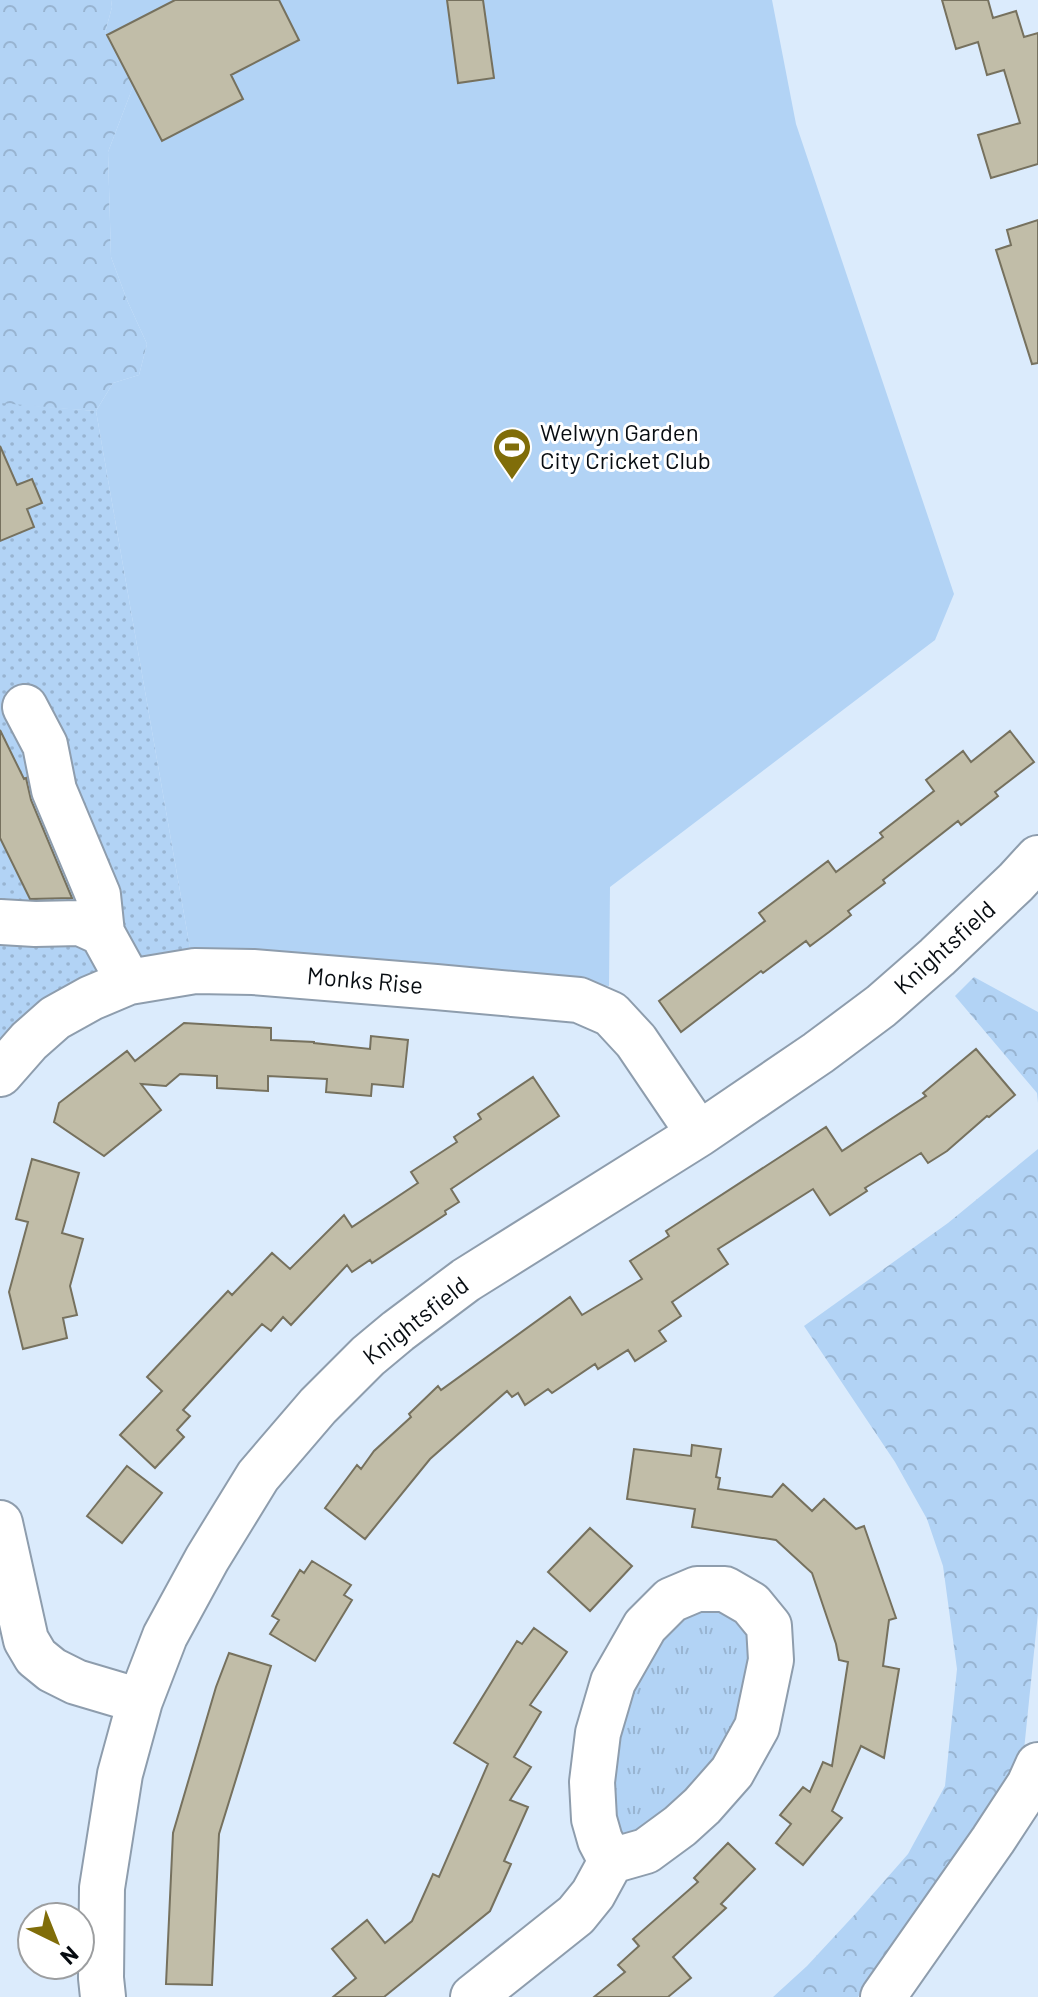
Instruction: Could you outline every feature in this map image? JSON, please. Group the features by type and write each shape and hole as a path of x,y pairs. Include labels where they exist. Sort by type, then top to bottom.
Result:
{"street":[{"path":"25,707 45,745 54,790 98,895 102,933 129,982"},
{"name":"Knightsfield","path":"103,1997 102,1888 120,1774 140,1701 165,1636 258,1476 318,1406 388,1339 466,1280 699,1134 818,1053 881,1006 1031,881"},
{"path":"0,922 80,923 102,933"},
{"name":"Monks Rise","path":"0,1074 29,1041 55,1018 129,982 195,971 253,972 579,1000 611,1014 636,1041 699,1134"},
{"path":"0,1523 13,1646 76,1682 140,1701"},
{"path":"473,1997 576,1915 593,1894 611,1861 646,1851 680,1826 732,1772 757,1727 771,1660 769,1626 751,1604 725,1589 697,1589 671,1600 645,1626 613,1682 598,1733 592,1782 594,1819 611,1861"},
{"path":"883,1997 993,1840 1029,1785 1038,1765"}],"green space":[{"path":"0,0 111,0 105,33 134,84 108,152 111,257 147,344 139,375 113,383 96,411 0,404"},
{"name":"Welwyn Garden City Cricket Club","path":"111,0 772,0 796,124 954,594 935,640 610,887 609,986 191,954 96,411 113,383 139,375 147,344 111,257 108,152 134,84 105,33"},
{"path":"0,403 96,411 191,954 0,1048"},
{"path":"974,977 1038,1012 1038,1103 1037,1093 955,996"},
{"path":"1038,1149 1038,1613 1024,1750 1009,1787 858,1997 773,1997 807,1966 908,1854 945,1786 957,1669 943,1566 927,1519 895,1462 804,1326 948,1223"},
{"path":"715,1603 753,1630 752,1703 704,1785 625,1844 607,1814 611,1728 653,1632"}],"building":[{"path":"175,0 279,0 299,40 231,75 243,99 162,141 107,35"},
{"path":"447,0 483,0 494,78 458,83"},
{"path":"942,0 988,0 993,18 1016,11 1024,37 1038,33 1038,164 991,178 978,135 1020,123 1004,70 987,75 978,42 956,49"},
{"path":"1038,220 1038,363 1032,364 996,250 1011,245 1007,230"},
{"path":"0,446 17,485 32,479 42,503 27,509 34,527 0,541"},
{"path":"0,730 26,778 31,800 72,898 30,899 0,838"},
{"path":"1010,731 1034,762 995,792 998,796 961,825 958,821 883,880 885,883 848,911 851,915 829,932 810,946 806,941 763,973 761,971 681,1032 659,1001 765,921 759,913 828,861 836,872 883,837 880,833 934,791 926,780 963,751 971,762"},
{"path":"184,1023 271,1028 271,1040 370,1049 371,1036 408,1040 403,1087 372,1084 371,1096 326,1092 327,1079 268,1076 268,1091 217,1088 217,1076 180,1074 166,1086 141,1084 161,1110 104,1156 54,1122 59,1103 127,1051 135,1061"},
{"path":"976,1049 1015,1095 947,1151 928,1163 921,1153 865,1188 867,1191 830,1215 813,1189 718,1249 728,1264 672,1302 681,1316 659,1331 666,1341 635,1361 628,1350 598,1369 595,1364 552,1393 548,1389 525,1405 518,1393 512,1397 507,1391 430,1459 365,1539 325,1508 357,1465 361,1469 374,1451 411,1417 409,1414 438,1386 441,1390 570,1297 582,1315 642,1279 630,1261 669,1236 666,1231 826,1127 842,1151 926,1096 923,1093"},
{"path":"533,1077 559,1116 451,1189 459,1202 445,1211 446,1214 372,1263 370,1260 352,1272 347,1265 291,1325 283,1317 271,1331 262,1324 183,1410 190,1416 177,1430 184,1437 155,1468 120,1435 162,1391 147,1377 228,1291 232,1295 272,1253 290,1269 344,1215 352,1227 418,1183 411,1172 457,1142 454,1137 481,1119 478,1114"},
{"path":"32,1159 79,1173 62,1233 83,1239 70,1286 77,1315 63,1318 67,1338 23,1349 9,1292 28,1222 16,1219"},
{"path":"692,1445 721,1449 716,1477 720,1478 718,1489 772,1497 783,1484 812,1511 824,1499 856,1529 864,1526 896,1618 889,1620 883,1666 899,1669 884,1758 861,1746 832,1811 842,1818 803,1865 776,1843 791,1824 780,1815 803,1787 810,1792 823,1762 832,1766 848,1662 839,1660 812,1573 776,1540 692,1527 695,1509 627,1499 634,1449 691,1456"},
{"path":"127,1466 162,1493 122,1543 87,1516"},
{"path":"590,1528 632,1566 590,1611 548,1572"},
{"path":"312,1561 351,1585 344,1595 352,1600 315,1661 270,1634 279,1620 272,1616 300,1570 304,1573"},
{"path":"534,1628 567,1652 530,1705 541,1712 514,1757 531,1767 510,1800 528,1807 504,1861 511,1864 490,1911 384,1997 333,1997 356,1978 332,1949 367,1920 385,1943 412,1921 433,1874 439,1877 488,1764 454,1743 517,1641 522,1644"},
{"path":"229,1653 271,1666 219,1834 212,1985 166,1984 173,1833"},
{"path":"728,1843 755,1869 721,1904 726,1908 673,1957 691,1978 668,1997 594,1997 625,1972 618,1965 639,1946 633,1939 698,1882 694,1878"}],"place":[{"name":"Welwyn Garden City Cricket Club","path":"512,481"}]}
